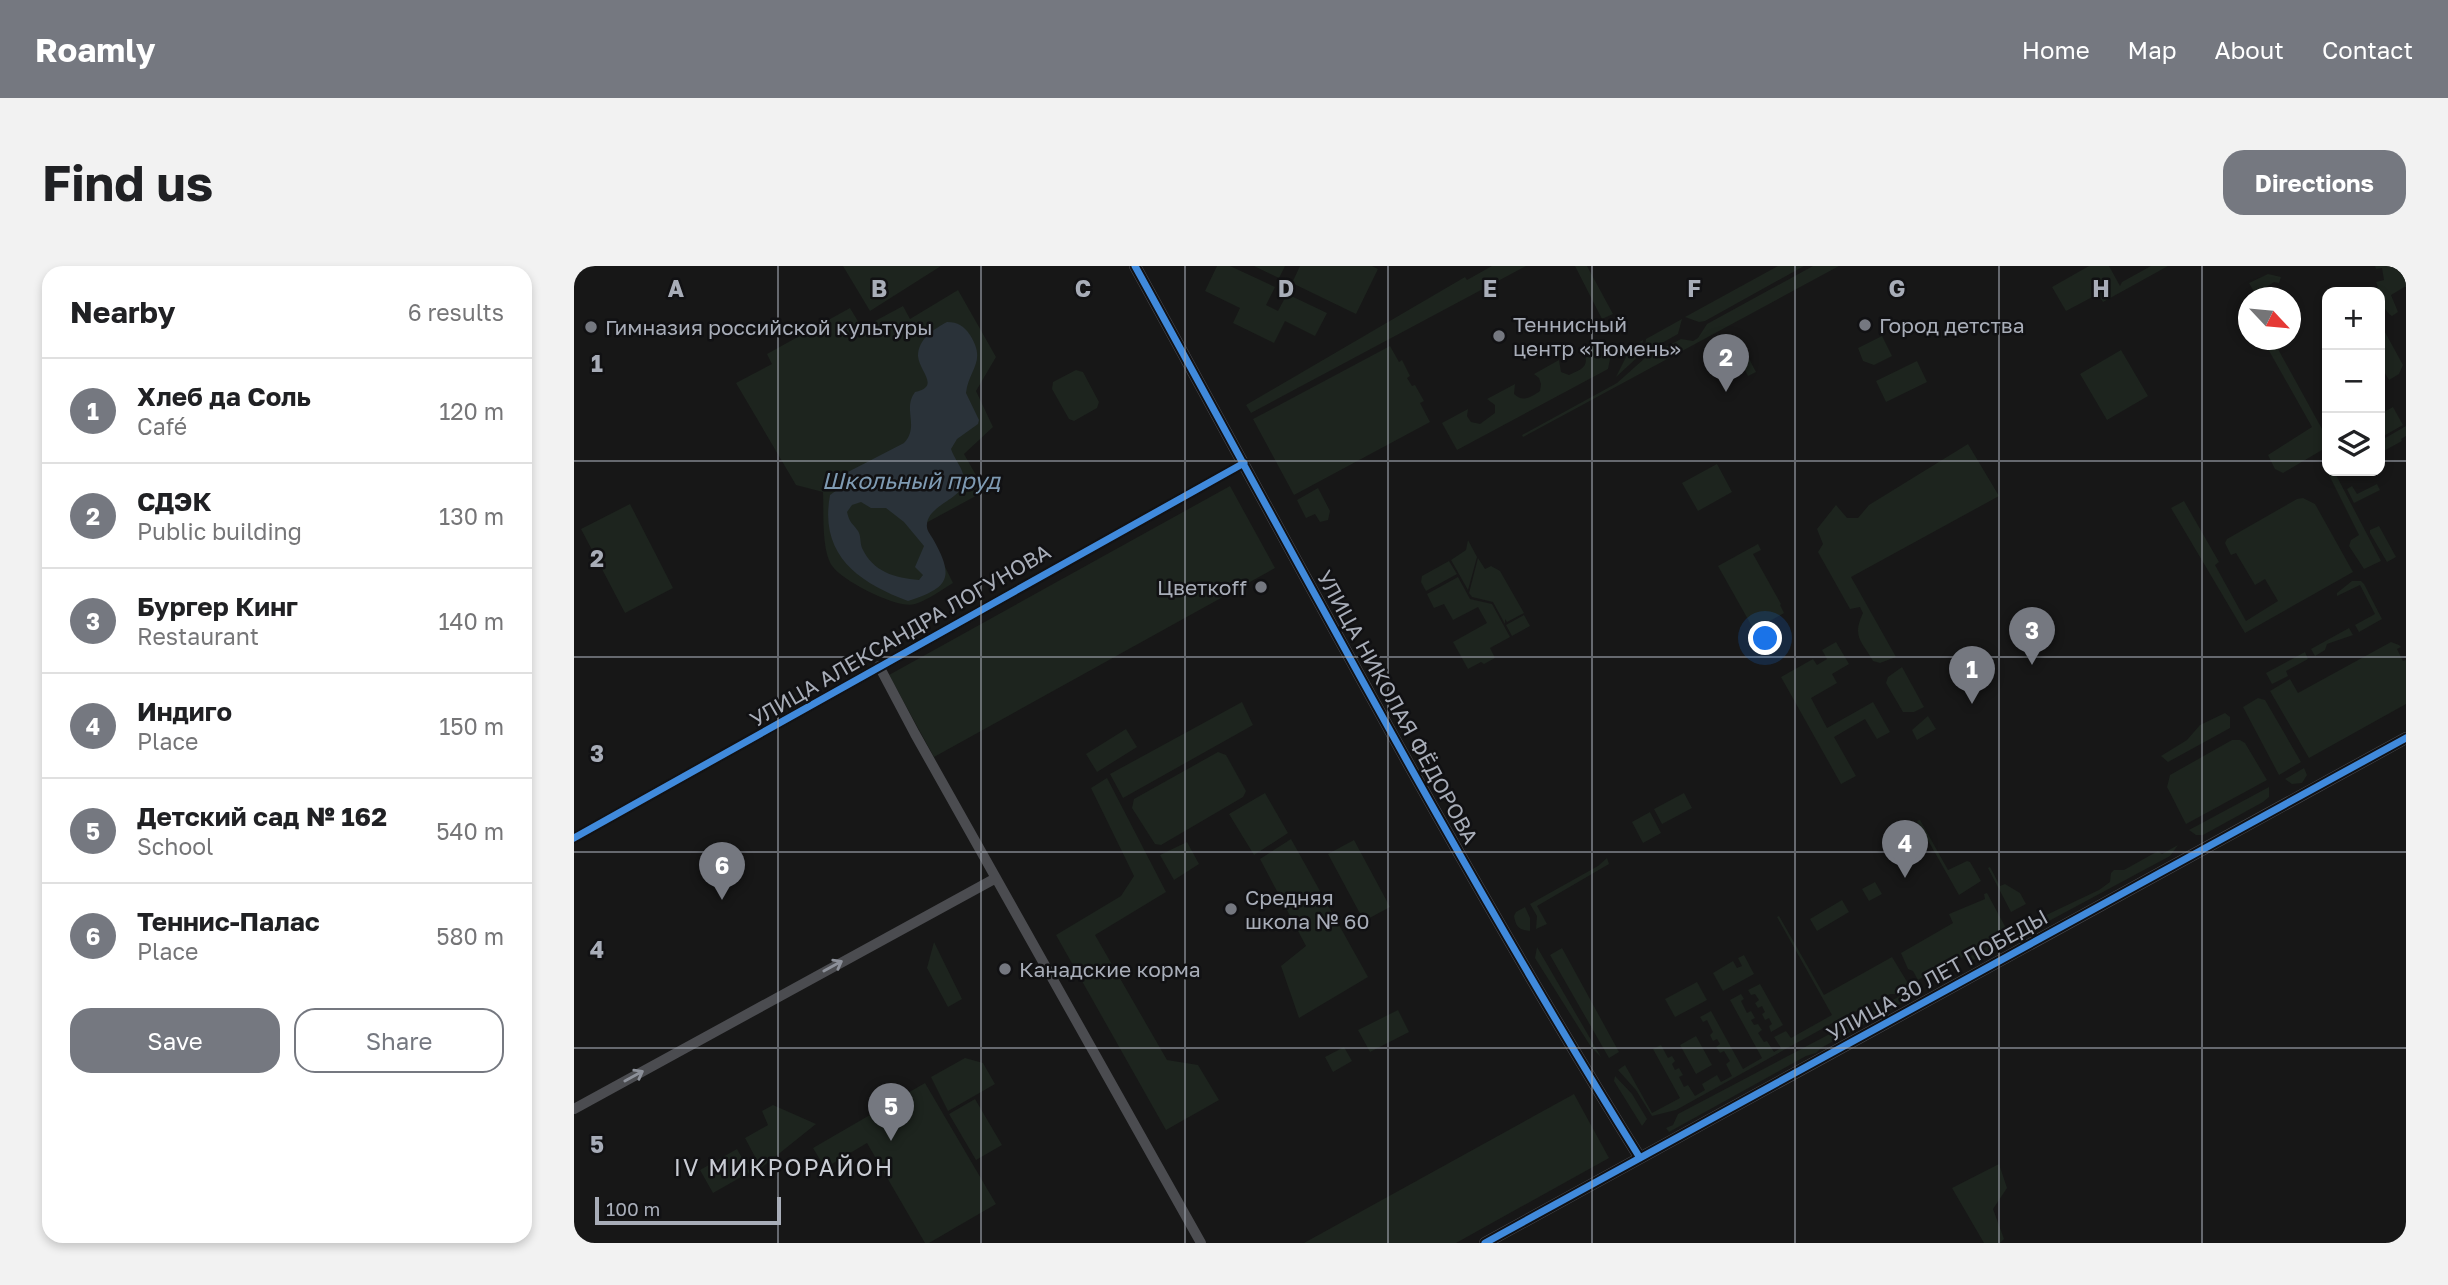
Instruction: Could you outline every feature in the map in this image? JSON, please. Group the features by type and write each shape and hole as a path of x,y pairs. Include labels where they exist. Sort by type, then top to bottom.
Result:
{"street":[{"name":"УЛИЦА НИКОЛАЯ ФЁДОРОВА","path":"1135,266 1494,916 1640,1158"},
{"name":"УЛИЦА АЛЕКСАНДРА ЛОГУНОВА","path":"574,838 1244,463"},
{"name":"УЛИЦА АЛЕКСАНДРА ЛОГУНОВА","path":"878,666 1200,1243"},
{"name":"УЛИЦА 30 ЛЕТ ПОБЕДЫ","path":"1485,1243 2406,738"},
{"path":"574,1109 996,878"}],"shaded area":[{"path":"843,266 941,266 870,311"},
{"path":"1217,266 1230,266 1275,287 1266,305 1278,311 1287,294 1327,313 1315,336 1285,321 1274,343 1233,323 1240,308 1205,291"},
{"path":"1254,266 1285,266 1279,278"},
{"path":"1300,266 1372,266 1378,269 1356,314 1292,283"},
{"path":"1492,266 1526,266 1251,413 1246,405 1465,277 1467,280"},
{"path":"1575,266 1587,266 1613,314 1602,319"},
{"path":"1778,266 1804,266 1705,321 1699,322 1685,317"},
{"path":"1813,266 1839,266 1523,437 1522,435 1617,383 1645,358 1681,339 1693,341 1707,324"},
{"path":"2089,266 2109,266 2120,286 2122,282 2151,266 2168,266 2103,302 2098,294 2066,311 2052,287"},
{"path":"2375,266 2406,266 2406,286 2391,295 2398,312 2392,316 2385,309 2385,287 2378,287 2376,282 2384,280 2382,268 2376,269"},
{"path":"2268,274 2281,277 2279,283 2274,282 2266,287 2251,287 2249,283"},
{"path":"958,290 996,357 976,391 993,427 964,454 985,491 924,524 953,583 925,600 907,605 872,593 848,580 833,567 825,542 823,492 796,485 736,383 772,364 767,354 850,308 862,328 903,306 910,319"},
{"path":"1682,319 1678,334 1644,353 1646,339"},
{"path":"2385,332 2403,365 2399,374 2389,380 2385,373"},
{"path":"1882,336 1892,356 1874,365 1863,361 1858,348"},
{"path":"1599,339 1610,359 1608,369 1457,450 1442,423 1468,409 1467,416 1471,422 1480,424 1495,413 1495,405 1487,399 1515,384 1514,394 1517,397 1524,399 1533,395 1540,391 1541,384 1534,374 1559,360 1561,372 1569,375 1580,370 1586,359 1585,355 1577,351"},
{"path":"1643,340 1641,354 1616,377 1631,347"},
{"path":"1390,346 1399,362 1402,360 1410,376 1407,378 1412,386 1415,385 1424,401 1420,403 1430,422 1294,495 1253,419"},
{"path":"2121,350 2148,396 2107,420 2080,374"},
{"path":"2269,350 2279,350 2322,429 2322,450 2283,473 2275,469 2268,455 2312,427"},
{"path":"1746,353 1756,372 1748,376 1738,357"},
{"path":"1917,361 1927,382 1886,402 1876,381"},
{"path":"1076,370 1083,372 1099,402 1097,408 1074,421 1069,419 1052,389 1053,382"},
{"path":"2393,407 2403,425 2385,435 2385,413"},
{"path":"2406,426 2406,436 2402,441 2385,450 2385,438"},
{"path":"1968,444 1999,496 1851,577 1896,657 1880,663 1873,661 1859,638 1858,628 1863,613 1860,607 1850,609 1818,552 1823,544 1817,529 1836,505 1847,518 1858,518 1869,505"},
{"path":"1717,464 1732,492 1698,511 1682,483"},
{"path":"2330,476 2337,476 2381,561 2364,569 2349,546 2351,540 2359,535"},
{"path":"2377,484 2380,490 2354,503 2347,489 2352,486 2357,494"},
{"path":"1230,486 1275,568 934,757 889,675"},
{"path":"1318,488 1330,511 1328,520 1320,522 1315,514 1306,518 1297,500"},
{"path":"2303,498 2315,504 2353,572 2245,633 2171,508 2184,501 2219,562 2215,565 2246,621 2278,601 2265,579 2255,585 2236,553 2231,555 2225,543 2227,539"},
{"path":"630,504 673,588 625,613 581,529"},
{"path":"2379,526 2396,557 2387,562 2370,533 2370,530"},
{"path":"1468,540 1477,557 1468,590 1451,560 1466,550"},
{"path":"1758,544 1761,550 1753,554 1784,613 1754,630 1718,566"},
{"path":"1478,558 1485,569 1491,566 1500,571 1524,613 1507,622 1505,619 1505,624 1493,602 1472,597 1469,593"},
{"path":"1449,561 1457,574 1426,591 1421,582 1422,576"},
{"path":"1458,577 1470,599 1492,604 1510,637 1490,648 1495,658 1468,669 1453,642 1487,623 1478,607 1453,620 1444,604 1434,608 1427,594"},
{"path":"2352,581 2361,581 2364,584 2382,619 2359,632 2355,625 2375,614 2360,585 2337,596 2337,593"},
{"path":"1524,615 1530,626 1512,636 1506,625"},
{"path":"2349,628 2353,635 2327,644 2325,650 2315,656 2311,649"},
{"path":"1836,642 1849,664 1832,674 1837,683 1811,698 1827,728 1873,702 1890,732 1877,739 1865,719 1834,737 1856,776 1841,784 1781,677 1813,659 1817,665 1827,659 1822,650"},
{"path":"2391,642 2401,647 2397,649 2403,661 2406,660 2406,704 2309,758 2270,691 2290,679 2298,693"},
{"path":"2305,652 2308,659 2286,671 2288,676 2272,684 2266,673"},
{"path":"1902,667 1924,707 1914,712 1903,712 1886,683 1888,677"},
{"path":"2258,698 2265,700 2301,762 2279,775 2243,707"},
{"path":"1242,702 1253,725 1123,798 1110,774"},
{"path":"2225,713 2230,717 2230,728 2168,762 2161,756 2187,740 2200,725"},
{"path":"1928,716 1936,729 1917,740 1912,730"},
{"path":"1126,729 1137,747 1097,772 1086,754"},
{"path":"2232,740 2245,743 2267,780 2186,824 2167,787 2170,775"},
{"path":"1218,752 1226,755 1246,791 1243,797 1161,845 1155,844 1132,808 1134,799"},
{"path":"2304,768 2307,775 2302,783 2292,784 2285,779"},
{"path":"1107,778 1166,892 1095,935 1167,1060 1198,1065 1219,1100 1166,1130 1056,935 1121,896 1134,876 1091,788"},
{"path":"2269,787 2269,797 2263,802 2203,835 2196,835 2189,830"},
{"path":"1265,793 1288,833 1254,855 1229,814"},
{"path":"1684,793 1692,808 1662,824 1654,809"},
{"path":"1650,812 1661,833 1643,843 1632,822"},
{"path":"1920,820 1948,870 1970,862 1981,881 1959,895 1917,821"},
{"path":"1291,839 1368,977 1299,1018 1281,966 1306,946 1260,859"},
{"path":"1354,840 1390,907 1364,921 1328,854"},
{"path":"1187,842 1199,864 1174,880 1160,855"},
{"path":"2178,845 2170,856 2034,929 2021,927 2099,890 2110,882 2114,870 2124,870 2158,851 2162,854"},
{"path":"1607,858 1609,864 1537,906 1547,924 1536,929 1537,916 1530,904 1598,866"},
{"path":"1990,867 2000,886 2005,884 2020,893 2026,904 2011,912 1988,868"},
{"path":"1875,882 1882,894 1869,901 1862,889"},
{"path":"1987,893 2007,930 1935,974 1928,974 1918,980 1913,971 1908,969 1901,953 1953,923 1949,914 1985,899 1984,894"},
{"path":"1842,900 1849,912 1817,931 1810,919"},
{"path":"1525,907 1530,918 1530,931 1519,927 1514,916"},
{"path":"1779,916 1824,995 1892,957 1909,985 1896,994 1890,994 1838,1020 1676,1110 1652,1116 1636,1090 1618,1070 1625,1065 1652,1113 1680,1098 1653,1049 1661,1045 1668,1058 1672,1056 1675,1061 1672,1064 1675,1070 1679,1068 1683,1075 1679,1077 1684,1087 1688,1085 1695,1096 1705,1090 1702,1084 1717,1075 1721,1082 1732,1076 1726,1064 1730,1061 1724,1051 1720,1053 1716,1047 1720,1044 1717,1039 1713,1041 1710,1035 1713,1032 1707,1020 1703,1022 1700,1017 1711,1011 1743,1069 1762,1058 1730,1000 1741,994 1744,999 1741,1001 1747,1013 1751,1011 1755,1018 1751,1020 1762,1030 1758,1033 1774,1052 1781,1048 1774,1037 1786,1031 1791,1038 1832,1015 1777,917"},
{"path":"2008,934 1998,949 1968,962 1966,959"},
{"path":"934,942 962,999 948,1007 927,968"},
{"path":"1537,947 1601,1057 1591,1047 1535,958"},
{"path":"1562,948 1619,1052 1609,1058 1550,955"},
{"path":"1744,955 1754,974 1723,991 1713,973 1733,961 1737,968 1742,966 1738,958"},
{"path":"1697,982 1707,1000 1675,1017 1665,999"},
{"path":"1760,984 1783,1025 1771,1032 1769,1026 1772,1024 1769,1018 1765,1020 1762,1006 1758,1008 1755,1003 1759,1000 1748,990"},
{"path":"1909,991 1908,1000 1816,1053 1669,1132 1666,1128 1673,1125 1678,1114 1843,1027 1860,1014 1875,1010"},
{"path":"1398,1010 1409,1032 1370,1052 1358,1030"},
{"path":"1696,1036 1712,1065 1696,1074 1680,1045"},
{"path":"1344,1047 1352,1061 1333,1072 1325,1057"},
{"path":"965,1058 983,1063 995,1084 948,1111 931,1077"},
{"path":"1615,1076 1632,1094 1647,1119 1642,1126 1614,1081"},
{"path":"925,1083 996,1204 929,1243 925,1243 867,1143 825,1168 813,1148"},
{"path":"1574,1094 1609,1158 1456,1243 1304,1243"},
{"path":"975,1099 1002,1145 976,1160 949,1114"},
{"path":"773,1105 816,1124 761,1168 745,1138 768,1125 762,1111"},
{"path":"737,1149 750,1172 713,1193 700,1170"},
{"path":"1999,1164 2007,1188 1993,1209 2004,1239 2000,1243 1984,1243 1952,1188"}],"water":[{"name":"Школьный пруд","path":"947,322 960,325 975,344 976,365 966,393 979,420 978,424 957,439 951,449 963,474 961,489 934,510 927,524 944,563 944,580 932,591 908,601 873,585 846,563 831,534 828,516 830,495 837,490 846,473 904,443 909,437 911,398 915,392 923,390 928,382 919,362 919,350 928,335","holes":["861,502 871,508 886,508 904,522 924,546 915,567 923,575 919,580 886,572 872,563 867,556 859,533 847,512 852,505"]}],"cycle path":[{"path":"1135,266 1444,827 1573,1049 1640,1158"},
{"path":"574,838 1244,463"},
{"path":"1485,1243 2406,738"}],"place":[{"name":"Город детства","path":"1865,325"},
{"name":"Гимназия российской культуры","path":"591,327"},
{"name":"Теннисный центр «Тюмень»","path":"1499,336"},
{"name":"СДЭК","path":"1726,392"},
{"name":"Цветкоff","path":"1261,587"},
{"name":"Бургер Кинг","path":"2032,665"},
{"name":"Хлеб да Соль","path":"1972,704"},
{"name":"Индиго","path":"1905,878"},
{"name":"Теннис-Палас","path":"722,900"},
{"name":"Средняя школа № 60","path":"1231,909"},
{"name":"Канадские корма","path":"1005,969"},
{"name":"Детский сад № 162","path":"891,1141"}],"district":[{"name":"IV МИКРОРАЙОН","path":"784,1167"}]}
